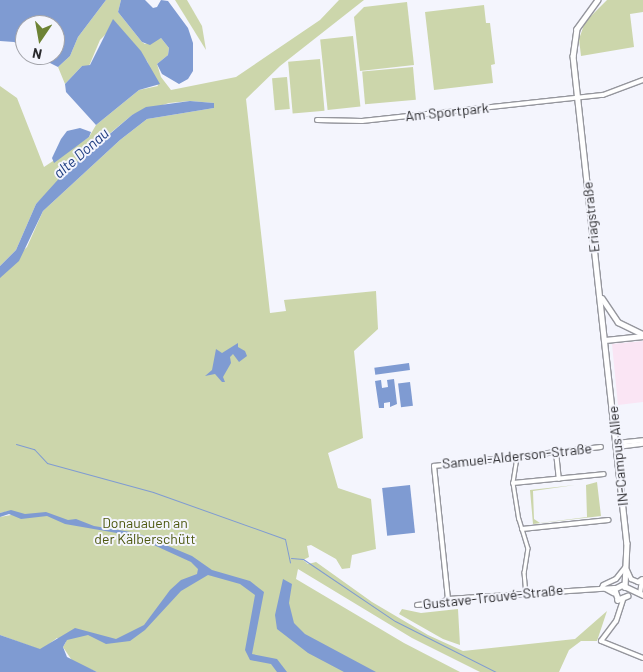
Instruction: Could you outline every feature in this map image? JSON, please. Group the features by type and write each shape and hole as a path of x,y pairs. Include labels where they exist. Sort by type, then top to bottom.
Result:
{"street":[{"name":"Eriagstraße","path":"598,0 580,23 573,56 605,340"},
{"name":"Am Sportpark","path":"317,120 362,121 577,98 616,93 643,80"},
{"path":"599,292 614,319 643,335"},
{"path":"605,340 643,335"},
{"name":"IN-Campus Allee","path":"605,340 627,564 625,573 613,593"},
{"path":"616,445 643,440"},
{"path":"616,445 643,444"},
{"name":"Samuel-Alderson-Straße","path":"448,598 434,466 601,447"},
{"path":"556,452 559,479"},
{"path":"517,456 514,483 522,529 528,548 524,572 526,594"},
{"path":"514,483 604,474"},
{"path":"522,529 609,520"},
{"path":"627,564 631,578 638,582 643,578"},
{"name":"Gustave-Trouvé-Straße","path":"600,587 616,579 627,564"},
{"name":"IN-Campus Allee","path":"625,573 627,591"},
{"path":"617,587 642,595 643,578"},
{"path":"600,587 613,593 620,600"},
{"name":"Gustave-Trouvé-Straße","path":"417,605 441,603 448,598 617,587"},
{"path":"627,591 620,600 620,612 602,639 603,644 643,658"}],"shaded area":[{"path":"643,341 643,402 618,405 612,344"}],"green space":[{"name":"Donauauen an der Kälberschütt","path":"106,0 121,0 118,12 142,42 145,44 161,38 169,48 168,55 157,64 161,77 171,90 236,77 320,20 339,0 364,0 280,66 246,99 270,313 286,311 284,300 376,291 378,329 354,351 363,438 328,453 338,488 371,499 376,549 352,555 350,568 342,569 336,559 311,545 307,546 309,557 303,560 308,564 316,562 372,602 428,635 463,651 575,639 607,611 597,641 581,641 569,650 559,672 480,672 412,638 298,569 296,579 404,643 460,672 97,672 73,662 63,647 66,642 57,638 41,650 0,635 0,517 11,515 9,511 0,513 0,273 27,247 43,211 120,140 147,119 214,108 214,103 190,101 169,103 132,115 90,150 36,204 16,250 0,266 0,86 17,98 44,167 89,137 96,125 139,90 158,86 147,61 108,32 100,40 89,66 82,66 65,84 58,67 65,65 65,61 70,56 78,37"},
{"path":"175,0 187,0 202,26 206,50"},
{"path":"607,0 643,0 643,12 630,14 634,47 581,56 579,39 585,22"},
{"path":"407,2 414,65 360,71 354,17 364,7"},
{"path":"484,5 486,23 490,23 495,64 491,65 493,83 434,90 425,12"},
{"path":"353,36 360,107 328,110 320,39"},
{"path":"320,59 325,111 293,114 288,62"},
{"path":"413,67 416,100 365,104 362,71"},
{"path":"287,77 290,109 275,110 272,78"},
{"path":"597,482 601,516 533,524 530,490 575,485 533,491 534,519 540,523 587,517 586,485"},
{"path":"402,609 421,613 458,609 460,645 443,639 399,614"}],"water":[{"path":"0,0 106,0 78,37 70,56 65,61 65,15 15,15 15,43 0,41"},
{"path":"121,0 145,0 153,8 157,7 161,0 168,1 188,28 193,43 193,71 188,79 179,84 162,74 157,64 168,55 169,48 161,38 150,45 142,42 118,12"},
{"path":"113,19 141,51 160,84 139,90 96,125 66,92 65,84 82,66 90,65"},
{"path":"190,101 214,103 214,108 147,119 120,140 43,211 19,261 0,278 0,266 16,250 36,204 64,173 132,115 146,107"},
{"path":"80,128 91,132 89,137 54,163 52,158 61,139 67,131"},
{"path":"238,343 238,347 245,351 247,356 239,362 233,354 230,357 231,363 223,377 225,382 222,382 215,374 205,376 212,370 216,349 222,353"},
{"path":"409,363 410,370 375,375 374,368"},
{"path":"394,379 397,404 390,407 390,402 384,403 384,408 379,408 375,381 381,380 382,388 388,387 387,380"},
{"path":"410,382 413,406 401,407 398,383"},
{"path":"410,485 415,533 387,536 382,488"},
{"path":"11,510 25,514 46,512 68,520 76,519 94,526 137,533 192,556 212,570 250,581 264,592 252,654 277,659 287,672 277,672 271,664 250,660 245,650 255,595 240,584 208,575 181,591 145,630 130,641 106,644 88,635 67,640 63,647 67,657 97,672 0,672 0,635 40,649 75,628 116,639 144,625 170,590 181,580 197,574 198,569 191,562 134,536 65,524 47,516 21,519 9,514 0,517 0,513"},
{"path":"283,579 292,584 289,603 294,623 305,634 376,672 344,672 308,653 277,629 275,615"}],"waterway":[{"path":"16,444 34,449 47,463 153,492 285,539 290,562"},
{"path":"291,558 303,559 395,621 496,672"}],"water label":[{"name":"alte Donau","path":"81,153"}]}
